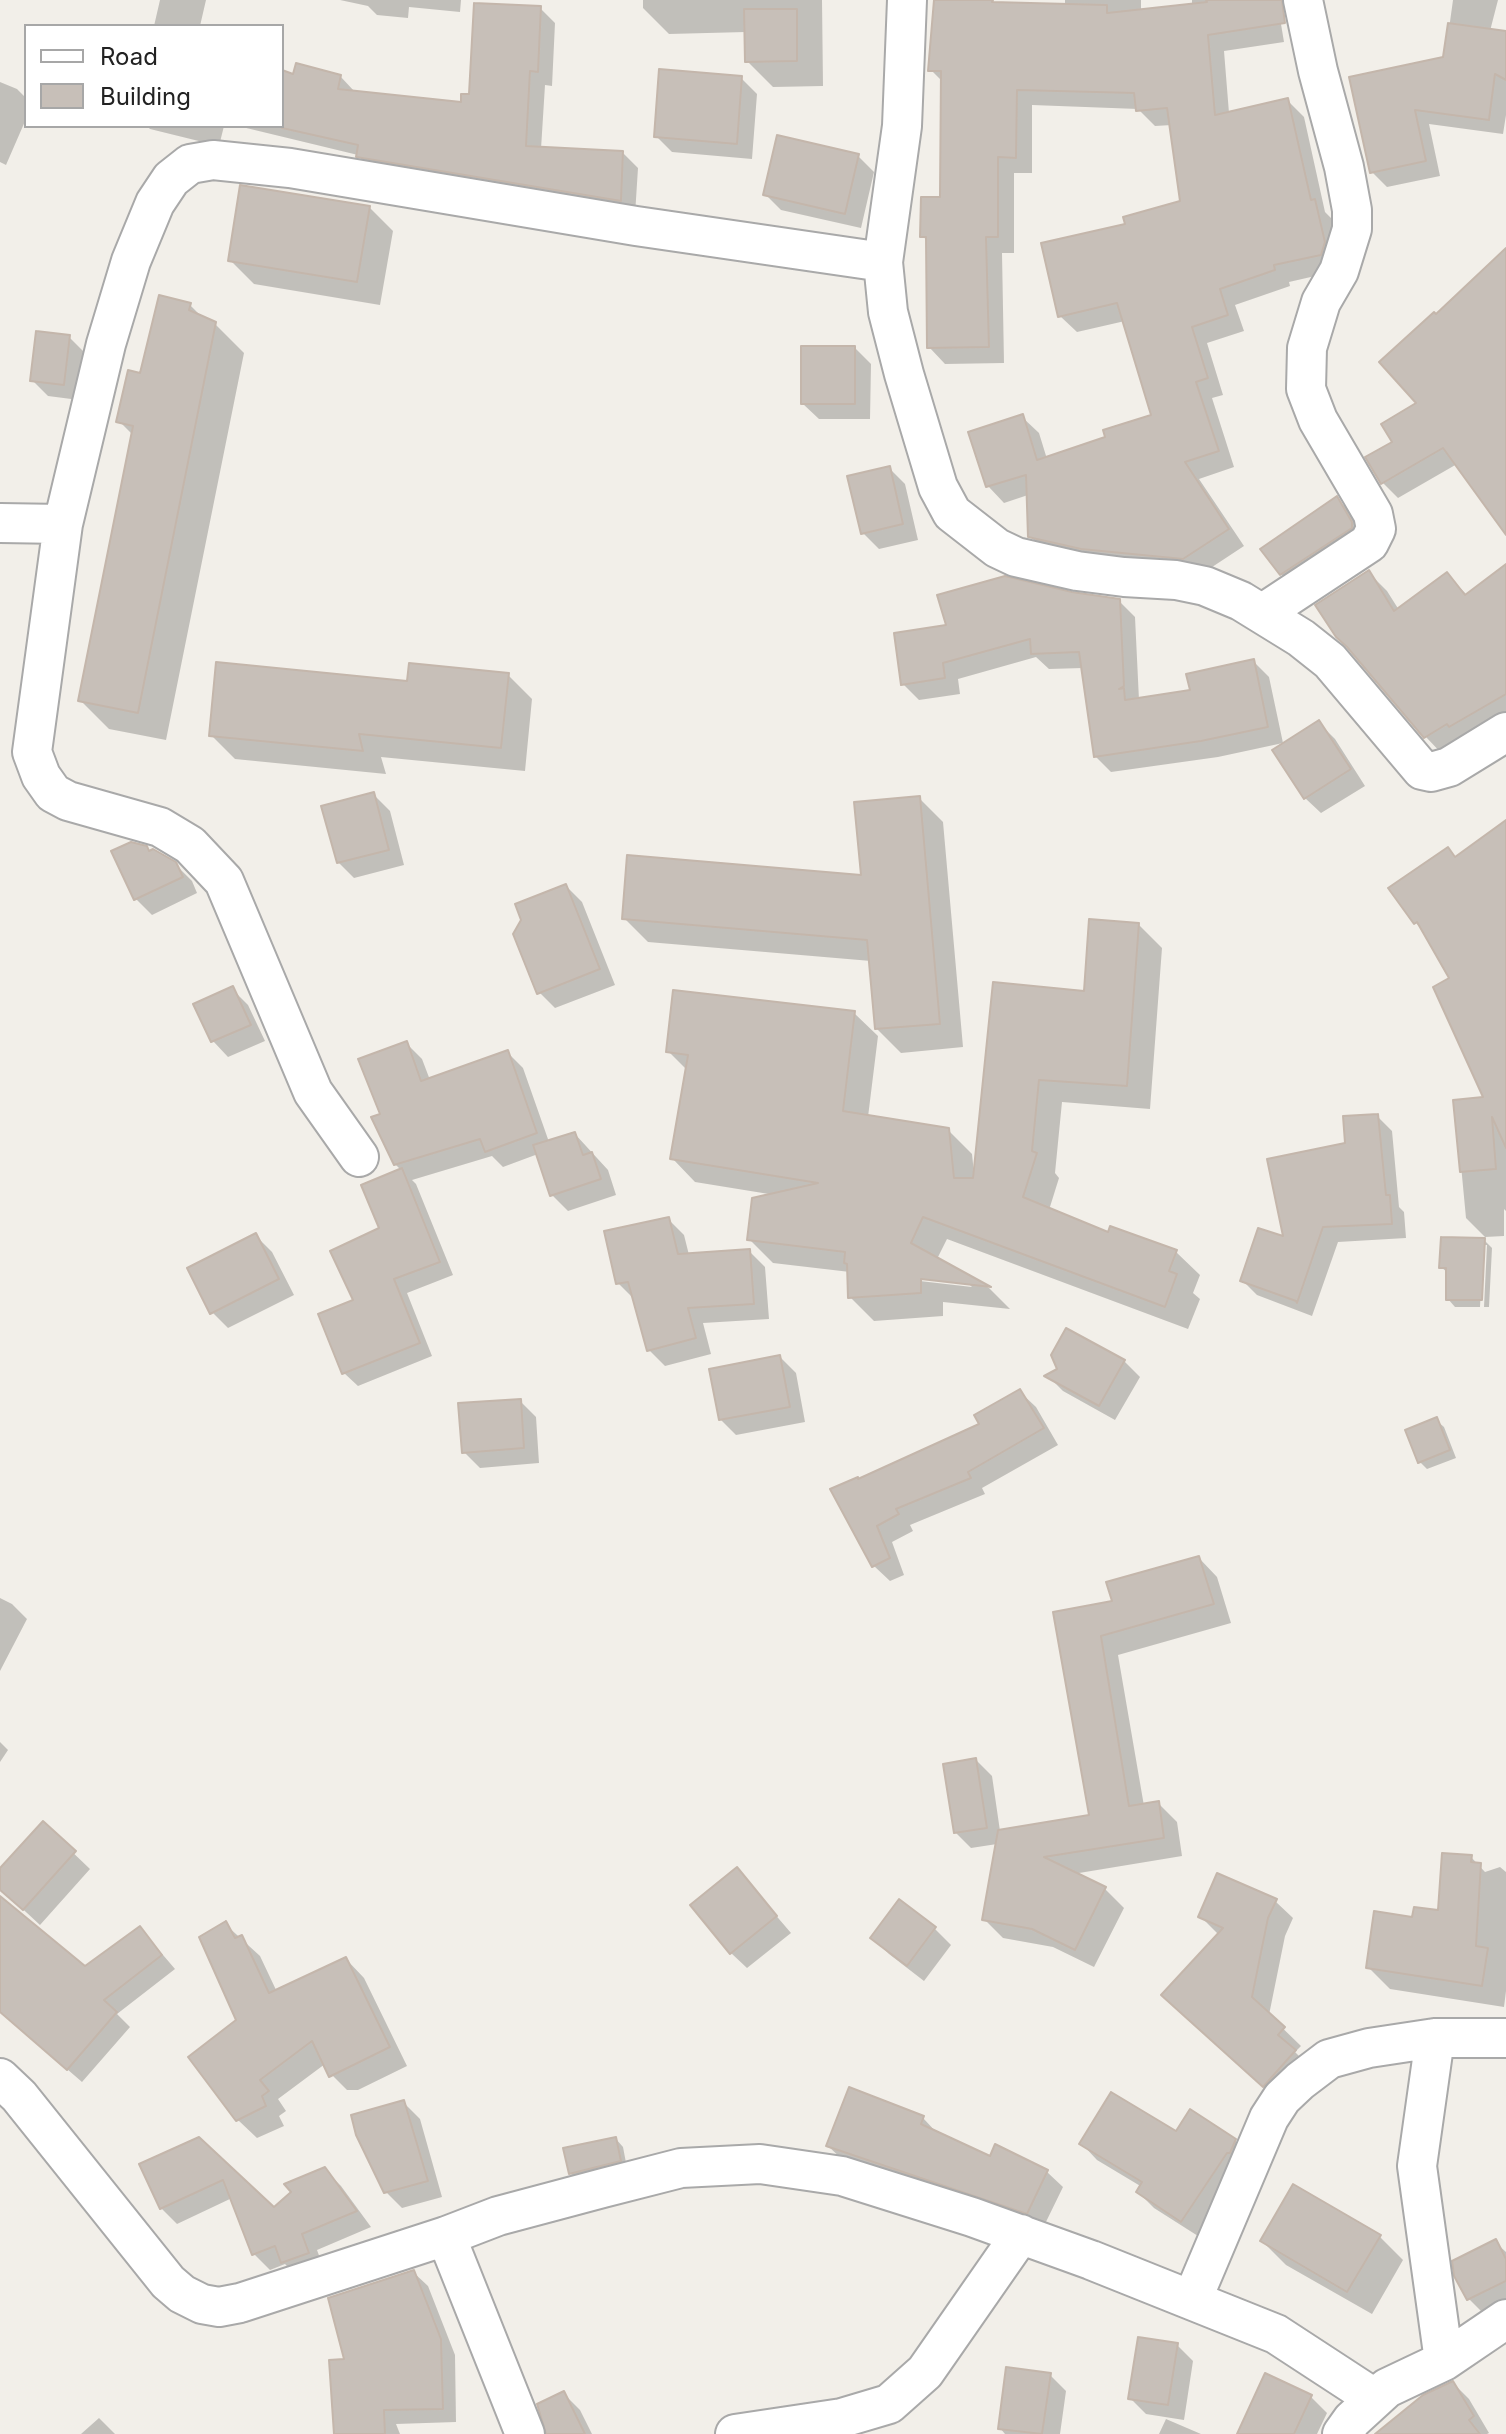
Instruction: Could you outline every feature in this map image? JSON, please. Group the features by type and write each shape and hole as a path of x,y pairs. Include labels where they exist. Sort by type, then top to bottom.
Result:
{"street":[{"path":"907,0 902,126 883,262 888,312 904,374 938,487 947,506 958,519 997,548 1016,557 1077,571 1176,580 1205,586 1263,613 1330,661 1422,770 1431,772 1449,767 1506,732"},
{"path":"1263,613 1369,543 1376,529 1373,514 1318,420 1306,389 1307,348 1321,302 1339,271 1352,229 1352,210 1303,0"},
{"path":"359,1157 313,1092 224,881 190,845 160,827 68,801 53,793 41,776 32,752 63,524 106,344 131,261 155,203 171,179 190,164 213,160 278,167 636,226 883,262"},
{"path":"0,523 63,524"},
{"path":"1435,2038 1417,2166 1444,2361"},
{"path":"1192,2300 1269,2118 1282,2098 1300,2081 1329,2059 1369,2048 1435,2038 1506,2038"},
{"path":"0,2078 19,2096 168,2282 182,2294 202,2304 219,2307 240,2303 498,2216 681,2168 760,2164 842,2176 1021,2234 1276,2334 1374,2398"},
{"path":"735,2434 842,2418 889,2404 925,2372 1021,2234"},
{"path":"446,2236 525,2434"},
{"path":"1342,2434 1374,2398 1444,2361 1506,2319"}],"building":[{"path":"934,0 1107,5 1107,13 1206,0 1282,0 1285,23 1208,35 1215,115 1288,98 1311,200 1315,199 1325,242 1321,255 1274,265 1275,270 1220,289 1228,315 1192,327 1208,378 1196,382 1219,451 1185,462 1229,529 1183,559 1081,549 1028,537 1026,475 986,487 968,432 1023,414 1037,460 1105,437 1103,430 1151,415 1117,303 1058,317 1041,243 1125,224 1123,217 1180,201 1167,108 1136,111 1134,93 1017,90 1016,158 998,157 998,237 986,237 989,347 927,348 926,237 920,237 921,197 940,197 941,71 928,71"},
{"path":"474,3 541,6 538,72 530,71 526,146 623,151 621,201 356,157 358,145 282,128 284,71 293,74 296,63 341,75 338,89 461,102 461,94 469,94"},
{"path":"744,9 797,9 797,61 745,62"},
{"path":"1448,23 1506,31 1506,80 1495,74 1489,120 1415,110 1426,161 1370,173 1349,77 1443,57"},
{"path":"659,69 742,76 737,144 654,137"},
{"path":"777,135 859,154 845,214 763,195"},
{"path":"240,185 370,206 357,282 228,261"},
{"path":"1506,248 1506,535 1443,448 1381,484 1365,457 1392,442 1381,424 1416,403 1379,362"},
{"path":"159,295 191,303 189,310 216,322 138,713 78,701 133,426 116,422 128,370 140,373"},
{"path":"36,331 70,335 64,385 30,381"},
{"path":"801,346 855,346 855,404 801,404"},
{"path":"890,466 903,524 861,534 847,476"},
{"path":"1337,496 1352,522 1352,528 1280,575 1260,549"},
{"path":"1506,564 1506,694 1424,738 1336,637 1315,605 1369,570 1394,611 1447,572 1465,595"},
{"path":"1005,576 1072,592 1120,599 1124,686 1119,689 1124,688 1125,700 1190,690 1186,674 1254,659 1268,727 1201,741 1094,757 1079,652 1031,654 1030,639 943,663 945,678 901,685 894,633 946,625 937,595"},
{"path":"216,662 407,681 409,663 509,673 501,748 359,734 363,751 209,736"},
{"path":"1319,720 1351,769 1304,799 1272,750"},
{"path":"374,792 389,850 337,863 321,806"},
{"path":"920,796 940,1024 875,1029 867,940 622,919 627,855 861,875 854,802"},
{"path":"1506,820 1506,1148 1492,1117 1496,1169 1460,1172 1453,1100 1483,1097 1433,987 1449,978 1417,922 1414,924 1388,888 1448,847 1455,857"},
{"path":"131,842 147,846 149,851 153,849 176,862 183,877 134,900 111,851"},
{"path":"566,884 600,969 537,994 513,934 521,920 515,904"},
{"path":"1089,919 1139,923 1127,1086 1039,1080 1032,1151 1037,1153 1023,1197 1108,1232 1110,1226 1177,1250 1169,1271 1177,1274 1165,1307 923,1217 911,1243 991,1287 921,1279 921,1293 848,1298 845,1252 747,1240 752,1198 818,1183 670,1159 688,1055 666,1052 673,990 855,1011 843,1111 949,1128 954,1178 973,1178 993,982 1084,991"},
{"path":"233,986 251,1025 211,1042 193,1004"},
{"path":"407,1041 421,1081 508,1050 537,1133 485,1152 480,1139 394,1165 371,1117 380,1114 358,1059"},
{"path":"1378,1114 1392,1224 1323,1227 1297,1303 1240,1281 1258,1228 1283,1236 1267,1159 1345,1143 1343,1116"},
{"path":"575,1132 583,1155 592,1152 601,1179 550,1196 533,1145"},
{"path":"402,1168 440,1262 394,1279 420,1343 342,1374 318,1314 353,1300 330,1251 379,1228 361,1185"},
{"path":"669,1217 678,1254 750,1249 754,1304 688,1308 696,1338 647,1351 628,1282 616,1284 604,1231"},
{"path":"256,1233 279,1279 210,1314 187,1268"},
{"path":"1441,1237 1485,1238 1482,1300 1446,1300 1446,1268 1439,1268"},
{"path":"1066,1328 1125,1360 1099,1406 1044,1376 1057,1369 1051,1355"},
{"path":"780,1355 790,1407 719,1420 709,1369"},
{"path":"1020,1389 1044,1428 968,1472 971,1478 896,1509 899,1514 877,1526 890,1558 872,1567 830,1489 979,1424 974,1415"},
{"path":"521,1399 524,1448 462,1453 458,1403"},
{"path":"1437,1417 1450,1450 1418,1463 1405,1430"},
{"path":"1199,1556 1214,1604 1101,1636 1129,1806 1159,1801 1164,1838 1044,1857 1106,1887 1075,1950 1032,1929 982,1920 998,1830 1089,1815 1053,1612 1112,1601 1106,1582"},
{"path":"976,1758 987,1828 954,1833 943,1764"},
{"path":"43,1821 76,1851 23,1910 0,1890 0,1868"},
{"path":"1442,1853 1472,1855 1471,1862 1481,1863 1476,1946 1488,1948 1482,1986 1366,1968 1374,1911 1412,1917 1414,1907 1438,1910"},
{"path":"737,1867 777,1916 730,1954 690,1905"},
{"path":"1217,1873 1277,1899 1268,1918 1252,1997 1285,2027 1278,2035 1296,2050 1263,2087 1161,1995 1223,1928 1198,1917"},
{"path":"0,1896 85,1966 140,1926 162,1955 104,2000 117,2012 67,2070 0,2012"},
{"path":"899,1899 936,1927 907,1966 870,1938"},
{"path":"226,1921 235,1938 242,1935 269,1993 346,1957 390,2047 329,2077 312,2041 260,2080 269,2091 262,2096 266,2106 236,2121 188,2057 236,2020 199,1937"},
{"path":"849,2087 924,2116 921,2124 990,2156 995,2144 1048,2170 1027,2214 826,2146"},
{"path":"1111,2092 1176,2131 1190,2109 1236,2139 1230,2153 1227,2153 1181,2222 1136,2192 1142,2182 1079,2144"},
{"path":"404,2100 428,2181 384,2193 356,2135 351,2115"},
{"path":"199,2137 274,2207 291,2192 284,2184 325,2167 357,2211 302,2234 309,2253 281,2263 275,2246 252,2255 223,2180 160,2209 139,2164"},
{"path":"616,2137 621,2161 569,2174 563,2148"},
{"path":"1293,2184 1381,2235 1347,2292 1260,2241"},
{"path":"1496,2239 1506,2259 1506,2281 1467,2300 1454,2276 1452,2261"},
{"path":"414,2270 441,2339 443,2409 384,2410 385,2434 334,2434 329,2360 344,2359 328,2298"},
{"path":"1138,2337 1178,2343 1168,2405 1128,2399"},
{"path":"1006,2367 1051,2373 1042,2434 998,2429"},
{"path":"1265,2373 1312,2395 1294,2434 1237,2434"},
{"path":"1453,2381 1474,2416 1469,2420 1480,2434 1375,2434 1423,2395"},
{"path":"564,2391 585,2434 546,2434 537,2404"}]}
